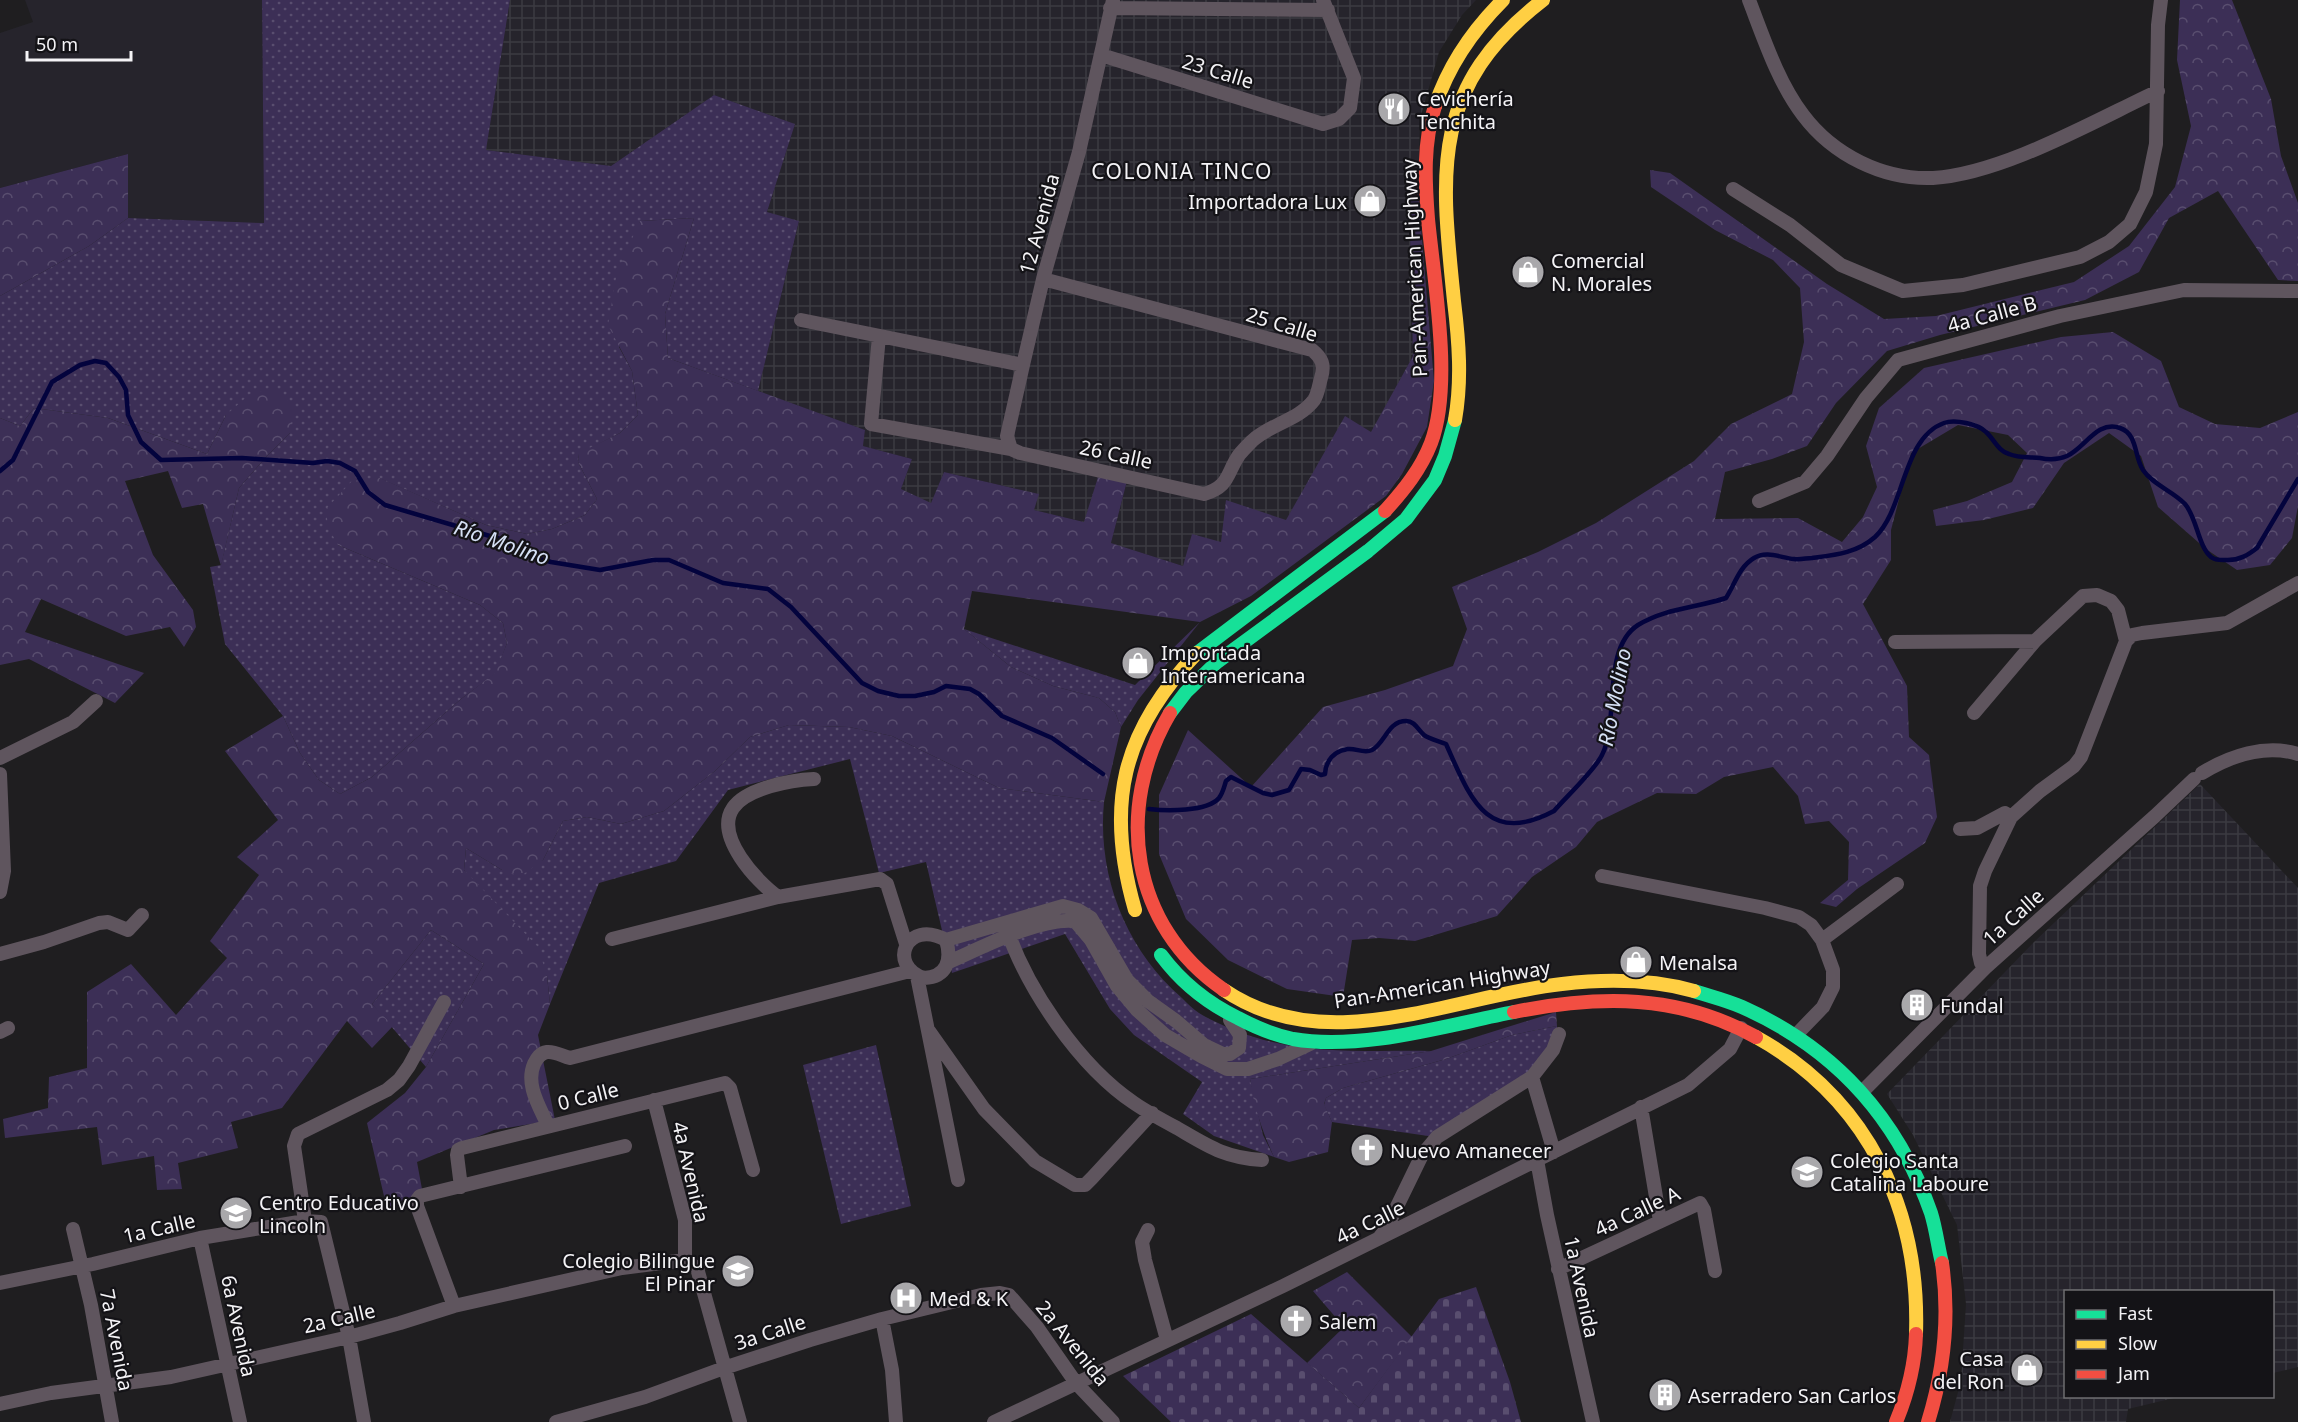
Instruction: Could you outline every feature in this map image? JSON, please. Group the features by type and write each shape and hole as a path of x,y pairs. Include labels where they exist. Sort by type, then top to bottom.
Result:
{"highway":[{"name":"Pan-American Highway","path":"1143,927 1129,894 1123,869 1119,833 1120,812 1122,791 1135,742 1156,699 1176,672 1199,651 1384,512 1408,485 1422,463 1431,441 1438,419 1442,367 1426,196 1426,155 1431,123 1453,61 1475,28 1503,0"},
{"name":"Pan-American Highway","path":"1543,0 1516,22 1486,55 1475,71 1459,107 1451,134 1446,159 1446,202 1460,380 1453,431 1440,471 1403,523 1198,678 1161,727 1149,754 1136,810 1145,891 1157,918 1191,964 1215,985 1240,1001 1269,1013 1301,1020 1353,1023 1560,984 1595,982 1659,984 1691,989 1732,1003 1796,1035 1830,1059 1863,1091 1896,1137 1931,1214 1939,1243 1944,1286 1944,1366 1928,1422"},
{"name":"Pan-American Highway","path":"1153,943 1186,984 1222,1011 1266,1031 1300,1040 1372,1039 1541,1005 1615,999 1694,1011 1741,1028 1767,1042 1797,1063 1856,1121 1893,1187 1904,1216 1911,1251 1917,1331 1911,1375 1896,1420"}],"street":[{"path":"1749,0 1784,83 1803,115 1818,131 1862,165 1895,174 1933,178 1973,171 2034,149 2158,91"},
{"path":"1732,189 1790,225 1841,265 1895,288 1912,291 1963,285 2080,257 2109,242 2130,224 2146,192 2156,144 2158,25 2161,0"},
{"path":"1112,4 1326,5"},
{"name":"12 Avenida","path":"1015,451 1007,436 1043,279 1079,152 1112,4"},
{"name":"23 Calle","path":"1101,55 1323,124 1339,119 1350,108 1354,78 1326,5"},
{"name":"25 Calle","path":"1043,279 1312,350 1320,357 1323,363 1322,374 1315,399 1305,409 1254,439 1240,454 1225,483 1216,490 1204,494"},
{"name":"4a Calle B","path":"1759,501 1805,482 1827,456 1866,398 1898,360 2060,316 2184,290 2298,291"},
{"path":"801,320 1023,365"},
{"name":"26 Calle","path":"879,336 871,424 1015,451 1204,494"},
{"path":"1985,968 1979,954 1980,886 1984,871 2011,817 2081,758 2126,641 2132,635 2142,633 2226,623 2298,583"},
{"path":"1974,713 2035,640 2082,596 2097,595 2111,602 2118,610 2126,641"},
{"path":"1895,642 2035,640"},
{"path":"0,758 73,722 96,701"},
{"name":"1a Calle","path":"1863,1091 1985,968 2198,776 2236,756 2290,751 2298,754"},
{"path":"0,774 2,870 0,892"},
{"path":"778,897 761,883 735,848 729,831 730,814 739,801 760,790 814,779"},
{"path":"1960,829 1977,828 2005,813 2011,817"},
{"path":"1602,876 1765,908 1799,917 1811,925 1822,940 1833,970 1833,987 1823,1007 1796,1035"},
{"path":"612,939 778,897 880,879 887,884 906,944 906,963 913,973 929,1031 958,1180"},
{"path":"1822,940 1897,884"},
{"path":"906,944 920,934 930,933 946,940 1063,906 1078,910 1091,918 1128,980 1148,1001 1204,1045 1223,1054 1230,1054 1239,1048 1240,1035 1222,1011"},
{"path":"0,954 44,942 99,922 108,922 128,930 142,915"},
{"path":"548,1126 531,1081 532,1070 537,1058 543,1053 549,1052 570,1058 913,973 924,978 939,974 949,962 1009,936 1062,920 1075,921 1091,940 1117,986 1137,1010 1166,1035 1227,1069 1248,1069 1278,1059 1320,1040"},
{"path":"1004,922 1037,996 1099,1073 1132,1102 1210,1148 1239,1159 1262,1160"},
{"path":"946,940 949,962"},
{"path":"364,1422 349,1337 323,1228 321,1222 306,1221 294,1146 298,1134 387,1090 399,1080 444,1002"},
{"name":"4a Calle","path":"994,1422 1377,1240 1688,1085 1730,1049 1741,1028"},
{"path":"929,1031 984,1109 1035,1161 1075,1185 1085,1185 1152,1113"},
{"path":"1377,1240 1386,1229 1422,1155 1437,1137 1532,1077 1553,1050 1558,1034"},
{"path":"1532,1077 1554,1152"},
{"name":"0 Calle","path":"461,1187 458,1150 724,1083 729,1085 753,1170"},
{"name":"4a Avenida","path":"654,1100 685,1220 685,1260"},
{"path":"1641,1107 1660,1221"},
{"path":"454,1306 417,1206 420,1196 625,1146"},
{"name":"1a Avenida","path":"1537,1161 1558,1269 1593,1422"},
{"name":"4a Calle A","path":"1558,1269 1700,1203 1704,1209 1715,1271"},
{"name":"1a Calle","path":"0,1283 200,1238 306,1221"},
{"name":"7a Avenida","path":"73,1229 91,1305 112,1422"},
{"path":"1148,1230 1142,1242 1145,1260 1167,1340"},
{"name":"6a Avenida","path":"200,1238 240,1422"},
{"path":"685,1260 697,1268 740,1422"},
{"name":"2a Calle","path":"0,1404 51,1393 171,1377 349,1337 454,1306 622,1268 685,1260"},
{"name":"3a Calle","path":"556,1422 645,1397 724,1368 882,1319 981,1295 1000,1293"},
{"name":"2a Avenida","path":"1000,1293 1009,1295 1037,1327 1076,1383 1113,1422"},
{"path":"882,1319 892,1370 897,1422"}],"shaded area":[{"path":"25,0 262,0 264,223 128,218 128,154 0,188 0,33 33,22"},
{"path":"510,0 1476,0 1462,15 1439,52 1420,119 1418,192 1409,194 1413,356 1371,433 1345,417 1286,521 1221,542 1183,566 1111,543 1127,481 1098,477 1085,522 1033,510 1038,494 944,472 931,504 901,489 912,459 863,446 865,430 758,391 799,222 767,212 795,124 714,95 611,166 486,150"},
{"path":"2200,784 2298,888 2298,1367 2274,1373 2274,1290 2064,1290 2064,1398 2174,1398 2128,1409 2126,1422 1950,1422 1961,1381 1966,1304 1957,1225 1913,1135 1887,1094 2034,942"}],"green space":[{"path":"262,0 510,0 486,150 611,166 714,95 795,124 767,212 799,221 758,391 668,358 665,314 694,218 640,221 619,347 632,371 638,415 620,433 579,454 578,462 597,499 585,515 552,529 527,534 486,525 379,478 338,545 480,605 503,623 507,643 496,673 461,699 372,777 340,794 319,780 300,753 283,716 225,644 210,567 221,565 239,488 290,433 226,415 207,454 108,418 34,408 20,426 0,418 0,296 89,246 128,218 264,223"},
{"path":"2180,0 2232,0 2271,99 2281,156 2298,203 2298,281 2278,280 2218,191 2169,218 2139,272 2085,300 1940,335 1887,351 1836,403 1807,446 1772,459 1725,472 1715,519 1798,518 1842,542 1863,517 1877,487 1866,446 1879,408 1924,368 2061,337 2113,332 2161,361 2179,407 2215,424 2260,428 2298,412 2298,506 2292,538 2270,565 2237,570 2206,549 2158,507 2141,456 2109,433 2064,463 2033,508 1984,520 1936,526 1933,510 1967,501 2012,482 2027,453 2008,435 1958,425 1911,453 1891,530 1891,560 1863,604 1907,686 1909,737 1929,755 1937,817 1925,843 1857,889 1836,907 1820,903 1848,880 1849,842 1829,821 1805,824 1798,796 1773,767 1724,777 1696,794 1657,793 1597,822 1576,847 1532,877 1497,916 1415,941 1379,938 1352,940 1343,997 1287,989 1228,960 1186,919 1159,854 1159,795 1188,730 1251,787 1323,707 1385,690 1453,666 1467,629 1452,587 1538,552 1596,523 1694,461 1731,424 1792,394 1804,342 1800,288 1773,260 1715,230 1651,187 1650,170 1670,173 1827,284 1884,319 1936,316 2074,282 2129,246 2175,187 2191,126 2177,60"},
{"path":"128,154 128,218 89,246 0,296 0,188"},
{"path":"1418,192 1434,381 1427,427 1402,474 1386,496 1251,596 1200,622 972,591 964,629 1011,667 1053,686 1099,698 1115,712 1121,727 1104,802 999,788 892,736 849,727 789,725 750,737 715,771 664,811 621,824 587,817 563,821 543,860 521,876 502,870 466,848 464,870 538,947 547,976 550,1004 538,1035 555,1120 494,1130 417,1162 424,1200 387,1209 367,1123 405,1093 426,1067 484,964 431,930 372,1004 393,1026 372,1048 347,1021 282,1108 231,1122 238,1148 178,1163 182,1189 157,1190 154,1156 102,1165 97,1127 5,1138 3,1119 48,1108 49,1077 87,1068 87,992 131,964 176,1015 227,958 210,941 259,875 237,857 278,820 225,751 283,716 300,753 319,780 340,794 372,777 461,699 495,673 507,643 503,623 480,605 338,545 328,527 326,509 352,481 380,478 486,525 527,534 552,529 585,515 597,499 578,462 579,453 620,433 638,415 632,371 608,325 617,272 640,221 694,218 665,314 668,358 865,430 863,446 912,459 901,489 931,503 944,472 1039,494 1034,510 1084,522 1098,477 1127,481 1111,543 1183,566 1192,534 1221,542 1226,500 1286,520 1345,416 1371,432 1413,356 1409,194"},
{"path":"275,388 294,408 290,433 239,488 221,566 203,504 182,508 168,471 125,481 153,555 193,610 196,627 184,647 170,627 126,636 41,599 25,632 144,673 115,703 29,659 0,665 0,418 20,426 34,408 108,418 207,454 226,415 250,394"},
{"path":"1200,622 1138,700 1121,727 1115,712 1099,698 1053,686 1011,667 964,629 1135,685"},
{"path":"789,725 849,727 892,736 999,788 1104,802 1105,857 1119,910 1145,958 1162,979 1197,1011 1218,1023 1248,1035 1297,1047 1431,1051 1250,1079 1263,1135 1274,1157 1214,1136 1183,1114 1202,1082 1134,1035 1110,1009 1065,934 952,973 926,862 879,873 850,759 728,790 676,861 599,883 550,1004 547,976 464,870 466,848 502,870 543,860 563,821 587,817 621,824 664,811 715,771 750,737"},
{"path":"431,930 484,964 426,1067 372,1004"},
{"path":"1556,1012 1557,1026 1512,1035 1446,1059 1343,1088 1326,1098 1324,1104 1332,1122 1328,1152 1289,1162 1274,1157 1259,1119 1250,1079 1431,1051"},
{"path":"1557,1026 1557,1042 1530,1072 1435,1137 1332,1122 1324,1105 1326,1098 1343,1088 1446,1059 1512,1035"},
{"path":"876,1045 911,1206 841,1224 803,1065"},
{"path":"1347,1272 1412,1337 1359,1408 1307,1363 1344,1327 1313,1291"},
{"path":"1476,1287 1510,1382 1521,1422 1171,1422 1123,1376 1251,1314 1359,1408 1439,1299"}],"waterway":[{"name":"Río Molino","path":"0,471 13,460 52,382 80,365 95,361 106,363 119,377 126,390 128,415 141,442 161,460 242,458 340,463 355,471 368,492 385,505 500,539 525,555 600,570 653,560 669,560 723,583 768,589 791,607 862,683 878,691 899,696 915,696 934,692 946,686 970,689 979,694 1002,716 1052,738 1103,774"},
{"name":"Río Molino","path":"1149,809 1175,810 1196,808 1213,803 1219,798 1226,781 1231,777 1263,793 1272,795 1289,790 1301,769 1325,774 1327,764 1335,754 1348,749 1372,750 1391,728 1400,722 1409,721 1426,736 1446,744 1473,798 1496,820 1512,823 1531,821 1554,811 1587,776 1602,755 1610,723 1615,667 1619,651 1627,636 1638,625 1659,615 1726,598 1745,566 1759,556 1812,558 1861,547 1875,537 1885,525 1920,443 1930,431 1944,423 1960,422 1978,427 1986,432 2002,450 2013,455 2050,459 2067,456 2105,428 2120,428 2126,431 2133,440 2143,470 2185,504 2203,546 2211,557 2217,560 2240,558 2257,548 2298,479"}],"traffic: fast":[{"path":"1170,713 1186,692 1217,662 1368,551 1406,519 1435,480 1445,456 1455,420"},
{"path":"1197,653 1385,511"},
{"path":"1161,955 1186,983 1216,1006 1258,1028 1293,1039 1320,1042 1376,1039 1514,1012"},
{"path":"1694,991 1736,1005 1775,1024 1806,1043 1834,1065 1859,1090 1881,1117 1900,1146 1917,1179 1931,1213 1942,1263"}],"traffic: slow":[{"path":"1435,106 1454,62 1481,24 1503,0"},
{"path":"1455,420 1459,361 1446,212 1446,173 1451,136 1461,100 1479,66 1506,33 1543,0"},
{"path":"1135,910 1121,837 1121,804 1126,772 1136,742 1151,712 1171,682 1197,653"},
{"path":"1224,990 1264,1010 1305,1020 1347,1022 1390,1018 1520,991 1578,982 1645,982 1694,991"},
{"path":"1756,1037 1795,1062 1829,1092 1857,1125 1880,1162 1897,1201 1908,1244 1915,1288 1916,1334"}],"traffic: jam":[{"path":"1385,511 1417,470 1431,443 1441,392 1440,333 1428,219 1426,176 1428,134 1435,106"},
{"path":"1170,713 1152,750 1142,787 1138,826 1141,863 1151,899 1168,933 1192,964 1224,990"},
{"path":"1514,1012 1577,1003 1638,1002 1697,1013 1727,1023 1756,1037"},
{"path":"1928,1422 1938,1383 1944,1343 1945,1303 1942,1263"},
{"path":"1896,1422 1910,1379 1916,1334"}],"place":[{"name":"Cevichería Tenchita","path":"1394,109"},
{"name":"Importadora Lux","path":"1370,201"},
{"name":"Comercial N. Morales","path":"1528,272"},
{"name":"Importada Interamericana","path":"1138,663"},
{"name":"Menalsa","path":"1636,962"},
{"name":"Fundal","path":"1917,1005"},
{"name":"Nuevo Amanecer","path":"1367,1150"},
{"name":"Colegio Santa Catalina Laboure","path":"1807,1172"},
{"name":"Centro Educativo Lincoln","path":"236,1213"},
{"name":"Colegio Bilingue El Pinar","path":"738,1271"},
{"name":"Med & K","path":"906,1298"},
{"name":"Salem","path":"1296,1321"},
{"name":"Casa del Ron","path":"2027,1370"},
{"name":"Aserradero San Carlos","path":"1665,1395"}],"district":[{"name":"COLONIA TINCO","path":"1182,171"}]}
